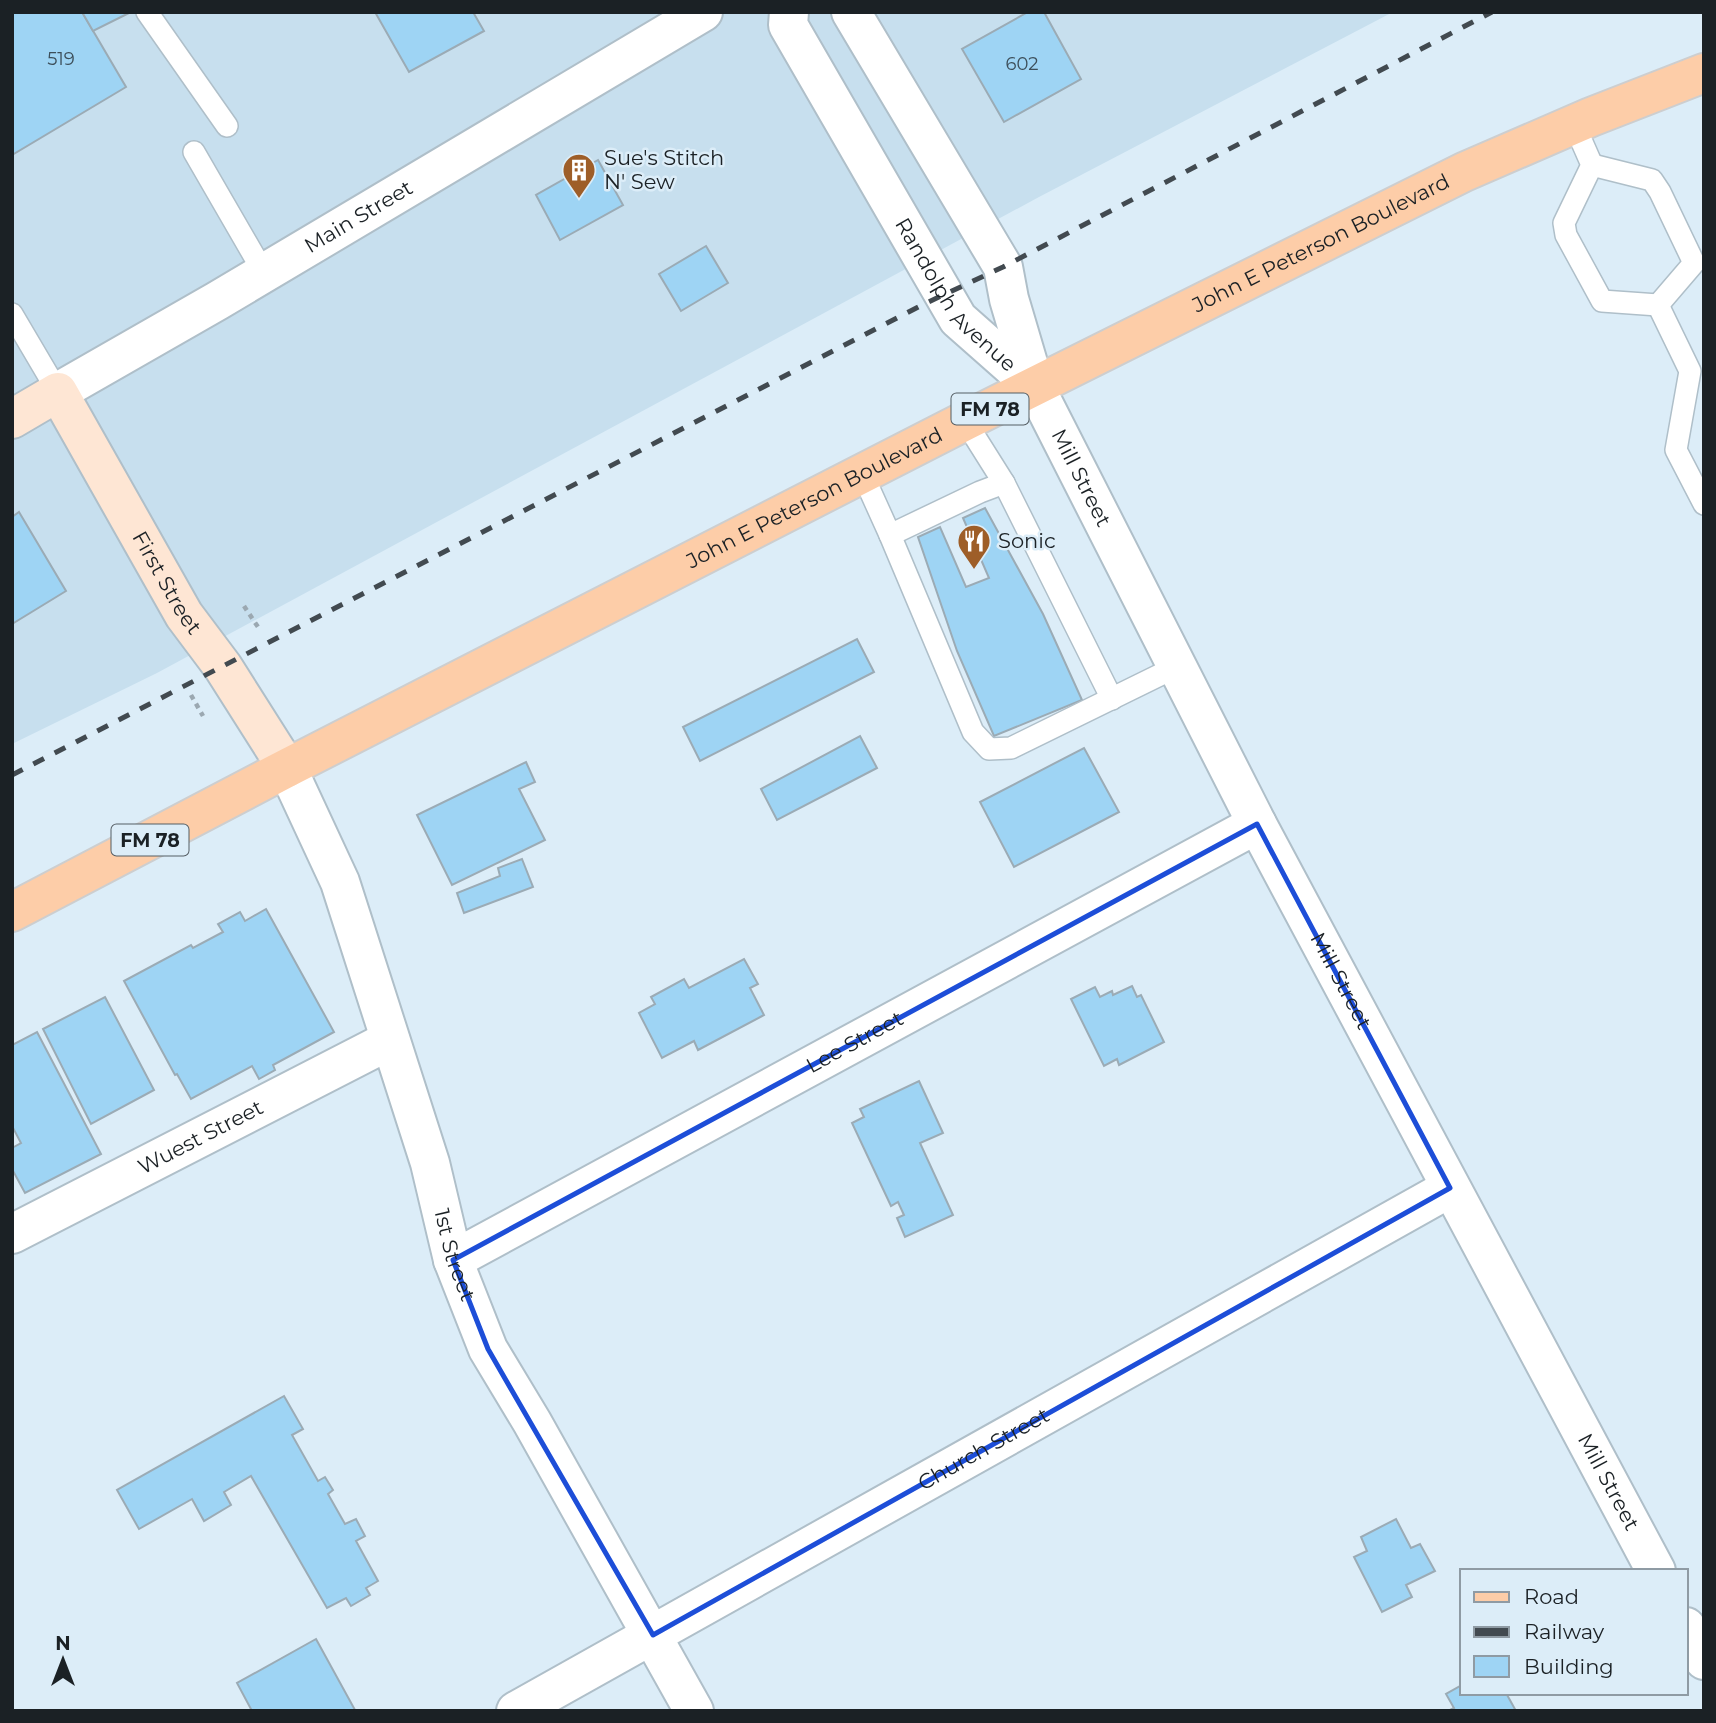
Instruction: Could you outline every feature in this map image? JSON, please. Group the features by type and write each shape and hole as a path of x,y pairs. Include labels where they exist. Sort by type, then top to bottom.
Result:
{"main road":[{"name":"John E Peterson Boulevard","path":"12,912 862,473 1464,173 1574,124 1704,73"},
{"name":"Main Street","path":"12,419 58,392"},
{"name":"First Street","path":"58,392 184,615 223,667 287,768"}],"street":[{"name":"Main Street","path":"58,392 703,12"},
{"name":"Randolph Avenue","path":"789,12 788,25 958,319 1035,387"},
{"name":"Randolph Avenue","path":"851,12 1003,267 1009,299 1035,387"},
{"name":"Mill Street","path":"1035,387 1257,824 1655,1569"},
{"name":"1st Street","path":"287,768 340,882 430,1163 453,1260 488,1349 532,1422 694,1711"},
{"name":"Lee Street","path":"453,1260 1257,824"},
{"name":"Wuest Street","path":"12,1234 390,1040"},
{"name":"Church Street","path":"516,1711 1450,1188"},
{"path":"1688,1631 1704,1660"}],"lane":[{"path":"147,12 227,126"},
{"path":"1574,124 1592,165 1564,223 1566,235 1602,301 1658,305"},
{"path":"194,152 264,273"},
{"path":"1592,165 1652,180 1660,192 1693,263 1658,305"},
{"path":"1658,305 1697,368 1676,450 1704,504"},
{"path":"12,314 58,392"},
{"path":"965,421 1004,483 1112,699"},
{"path":"862,473 973,732 989,749 1011,748 1178,666"},
{"path":"890,536 1004,483"}],"path":[{"path":"243,606 258,627"}],"highlighted area":[{"path":"1257,824 1450,1188 653,1635 488,1349 453,1260"}],"shaded area":[{"path":"12,12 1393,12 1039,197 157,673 12,744"}],"building":[{"path":"12,12 82,12 126,87 12,155"},
{"path":"82,12 131,12 93,31"},
{"path":"375,12 473,12 484,31 409,72"},
{"path":"1028,12 1044,12 1081,79 1004,122 962,49"},
{"name":"Sue's Stitch N' Sew","path":"598,160 623,205 560,240 536,195"},
{"path":"706,246 728,283 681,311 659,274"},
{"path":"985,508 1043,614 1082,700 994,736 957,651 918,537 940,527 966,587 989,578 963,518"},
{"path":"19,512 66,591 12,624 12,517"},
{"path":"857,639 874,672 700,761 683,727"},
{"path":"860,736 877,768 777,820 761,789"},
{"path":"1084,748 1119,812 1014,867 980,802"},
{"path":"526,762 535,782 519,789 545,840 452,885 417,815"},
{"path":"522,859 533,887 464,913 457,893 500,876 498,868"},
{"path":"266,909 334,1032 273,1065 275,1070 259,1079 252,1066 191,1099 124,981 191,945 193,948 223,932 218,924 240,912 245,921"},
{"path":"744,959 758,984 750,988 764,1015 698,1050 694,1041 662,1058 639,1013 655,1004 651,997 684,979 689,988"},
{"path":"1132,986 1137,997 1141,995 1164,1042 1119,1065 1117,1059 1104,1066 1071,999 1095,987 1100,997 1112,991 1113,995"},
{"path":"105,997 154,1090 91,1124 43,1029"},
{"path":"37,1032 101,1154 25,1193 12,1169 12,1148 21,1143 12,1126 12,1045"},
{"path":"919,1081 943,1133 920,1143 953,1215 905,1237 897,1218 904,1215 898,1202 891,1206 852,1123 864,1117 860,1109"},
{"path":"284,1396 303,1429 292,1435 318,1481 325,1477 333,1490 328,1494 345,1524 356,1519 365,1536 356,1541 378,1581 366,1588 370,1595 351,1606 346,1598 327,1608 251,1476 224,1492 231,1505 204,1521 192,1499 139,1529 117,1490"},
{"path":"1396,1519 1411,1548 1420,1544 1435,1571 1406,1585 1412,1597 1382,1612 1354,1557 1367,1551 1361,1537"},
{"path":"316,1639 355,1710 252,1711 237,1683"},
{"path":"1460,1686 1460,1695 1507,1695 1516,1711 1448,1711 1454,1708 1446,1694"}],"railway":[{"path":"12,775 922,305 1003,267 1492,12"}],"place":[{"name":"Sue's Stitch N' Sew","path":"579,200"},
{"name":"Sonic","path":"974,571"}]}
